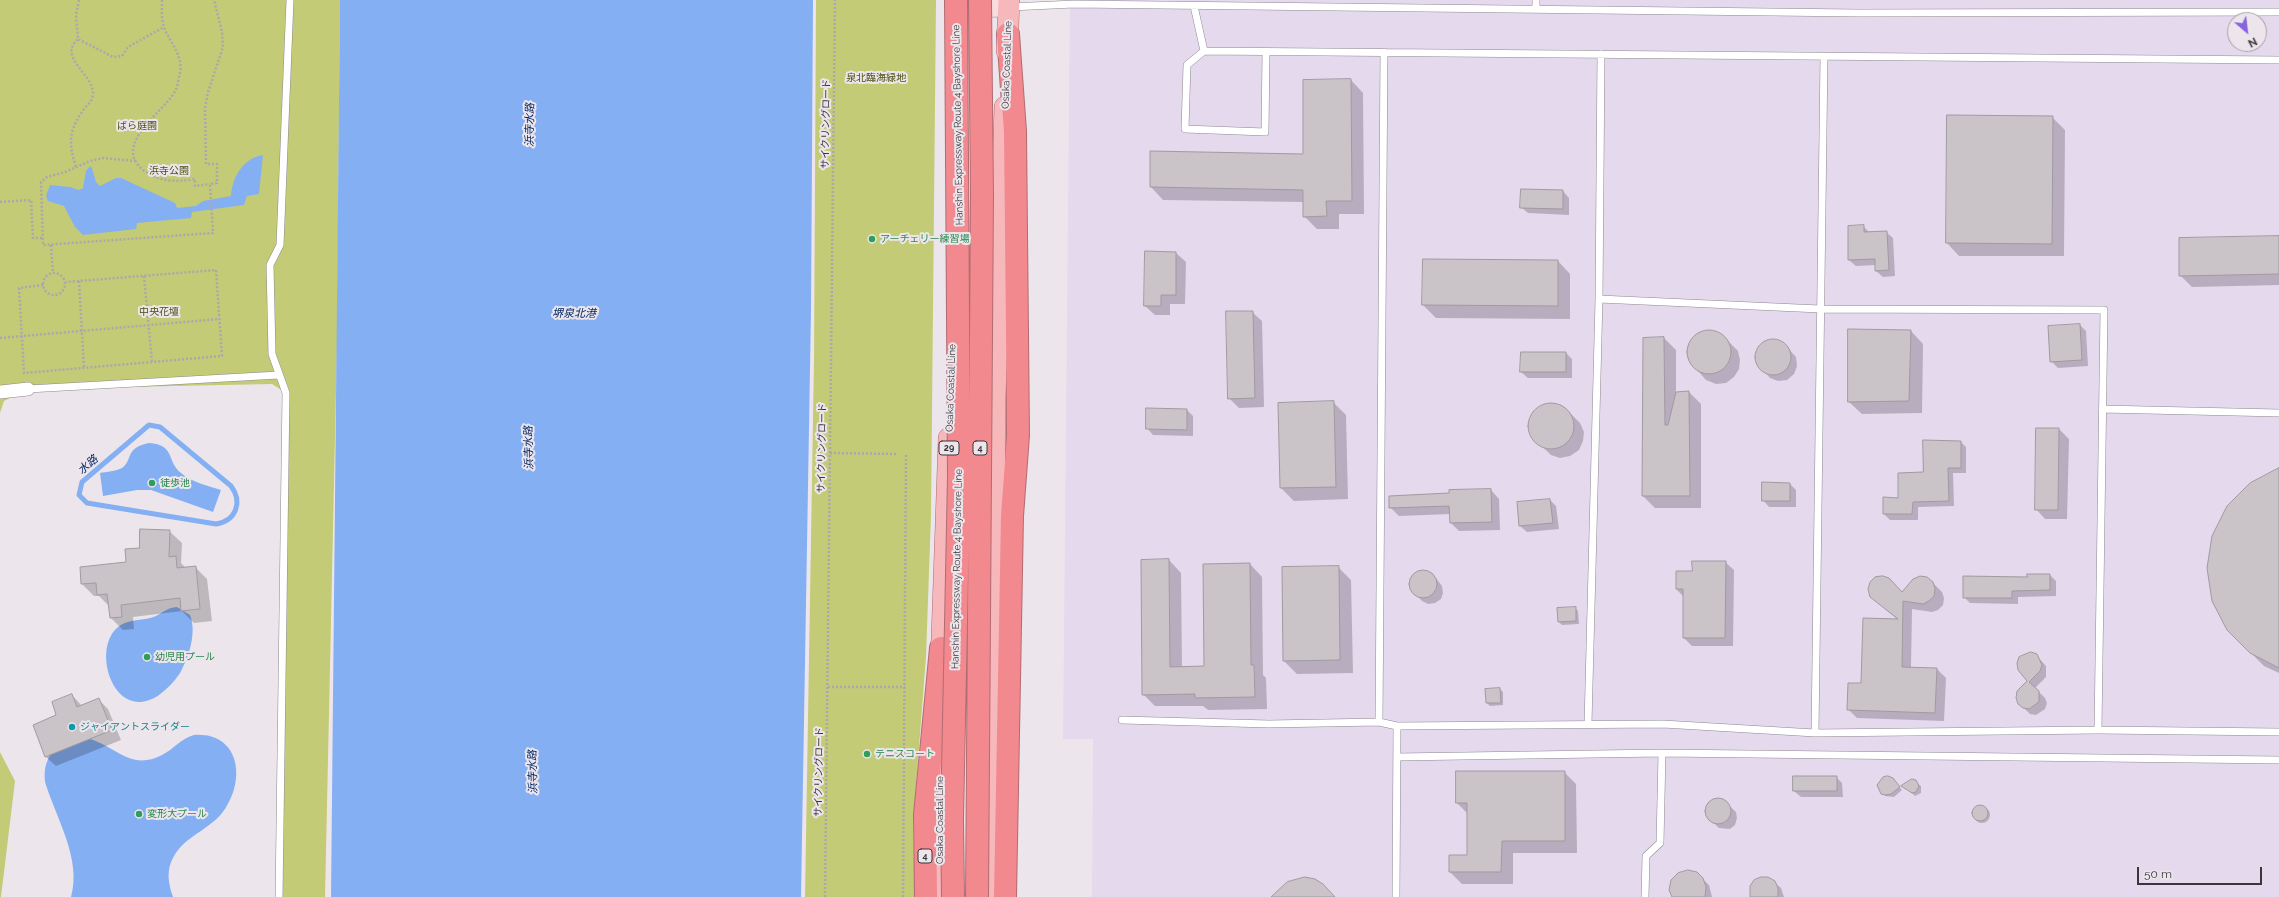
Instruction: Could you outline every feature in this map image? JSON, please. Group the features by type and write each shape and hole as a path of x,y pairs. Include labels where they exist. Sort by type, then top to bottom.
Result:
{"highway":[{"name":"Hanshin Expressway Route 4 Bayshore Line","path":"953,897 952,811 967,2"},
{"name":"4","path":"967,2 982,195 977,897"},
{"path":"1005,897 1012,516 1018,435 1019,324 1015,131 1008,34"},
{"name":"4","path":"926,897 925,815 941,648"}],"main road":[{"name":"Osaka Coastal Line","path":"940,897 941,648 967,2"},
{"name":"Osaka Coastal Line","path":"992,897 995,397 1009,3"}],"street":[{"path":"967,2 1009,3"},
{"path":"0,392 28,389"}],"lane":[{"path":"279,897 286,393 272,354 270,265 280,245 290,0"},
{"path":"1536,0 1536,9"},
{"path":"1009,3 1194,6 1333,4 1536,9 2109,17 2279,12"},
{"path":"1194,6 1204,51"},
{"path":"1266,52 1265,132 1185,129 1187,66 1204,51 2279,60"},
{"path":"1379,722 1384,52"},
{"path":"1588,724 1599,299 1601,54"},
{"path":"1815,733 1824,57"},
{"path":"1599,299 1820,309 2104,310 2098,730"},
{"path":"28,389 279,375"},
{"path":"2102,409 2279,413"},
{"path":"1122,720 1269,724 1379,722 1397,726 1663,724 1815,733 2098,730 2279,732"},
{"path":"1396,897 1397,726"},
{"path":"1397,757 1662,753 2279,760"},
{"path":"1645,897 1646,856 1660,844 1662,753"}],"path":[{"path":"76,167 69,142 73,128 93,96 92,84 87,75 72,58 72,50 78,39 76,15 79,0"},
{"path":"162,0 164,27 178,53 180,70 176,92 139,133 134,146 136,161 138,166 153,178 181,181 195,180 195,186 217,183 217,164 206,164 205,108 208,92 223,47 222,32 214,0"},
{"name":"サイクリングロード","path":"825,897 835,0"},
{"path":"78,39 113,57 122,56 128,47 164,27"},
{"path":"136,161 103,158 90,161 47,177 41,182 43,245 213,234 210,184"},
{"path":"0,202 31,200 33,238 43,238"},
{"path":"51,245 53,273"},
{"path":"216,270 222,356 24,373 19,288 43,285 46,277 53,273 60,275 66,282 79,282 216,270"},
{"path":"144,276 152,362"},
{"path":"43,285 48,293 54,295 61,293 66,282"},
{"path":"79,282 84,368"},
{"path":"0,338 220,319"},
{"path":"830,453 898,454"},
{"path":"903,897 906,454"},
{"path":"828,687 905,687"}],"shaded area":[{"path":"1070,0 2279,0 2279,897 1092,897 1093,739 1063,739"}],"green space":[{"name":"浜寺公園","path":"0,0 340,0 337,345 325,897 279,897 286,393 272,384 28,389 4,401 0,413"},
{"name":"泉北臨海緑地","path":"816,0 936,0 931,515 926,657 913,824 915,897 805,897 814,360"},
{"path":"0,752 15,781 1,897 0,897"}],"water":[{"name":"堺泉北港","path":"340,0 813,0 811,310 801,897 331,897"},
{"path":"263,155 259,194 247,196 244,205 192,212 191,218 137,223 136,229 83,235 75,227 64,206 48,201 46,196 50,185 70,187 79,190 83,188 86,171 90,166 96,182 100,186 116,178 121,178 175,203 177,208 196,206 203,201 231,196 236,176 240,170 250,160"},
{"name":"徒歩池","path":"149,443 158,444 167,450 173,464 185,476 221,490 213,512 151,490 137,490 103,496 100,473 122,468 127,462 132,451 141,445"},
{"name":"幼児用プール","path":"177,607 190,615 193,629 189,652 180,673 168,688 159,695 143,702 130,700 119,693 112,681 107,667 106,652 110,638 122,624 154,617 170,608"},
{"name":"変形大プール","path":"194,735 209,736 221,741 229,749 234,759 236,771 235,784 232,797 220,816 185,843 171,861 169,876 173,897 71,897 73,868 71,853 45,782 45,767 51,754 90,739 133,759 151,759 162,755 185,739"}],"building":[{"path":"1351,79 1352,201 1326,201 1327,216 1303,217 1303,190 1150,187 1150,151 1303,154 1303,80"},
{"path":"1947,115 2053,116 2052,244 1946,243"},
{"path":"1521,189 1563,190 1563,209 1520,208"},
{"path":"1864,225 1864,232 1887,231 1889,270 1875,271 1875,259 1848,260 1848,226"},
{"path":"2279,236 2279,274 2179,276 2179,238"},
{"path":"1145,251 1176,252 1176,295 1161,295 1161,306 1144,306"},
{"path":"1423,259 1558,260 1558,306 1422,305"},
{"path":"1226,311 1253,311 1255,398 1228,399"},
{"path":"2080,324 2082,360 2050,362 2048,326"},
{"path":"1848,329 1911,330 1909,401 1848,402"},
{"path":"1705,330 1713,330 1718,331 1725,336 1730,343 1730,361 1725,368 1718,373 1705,374 1697,371 1690,364 1687,356 1687,348 1690,340 1697,333"},
{"path":"1664,337 1665,425 1668,425 1676,392 1689,391 1690,496 1642,496 1643,338"},
{"path":"1773,339 1786,344 1791,357 1786,370 1773,375 1760,370 1755,357 1760,344"},
{"path":"1521,352 1566,352 1566,372 1520,372"},
{"path":"1334,401 1336,487 1280,488 1278,403"},
{"path":"1547,403 1555,403 1564,407 1570,413 1574,426 1570,439 1564,445 1555,449 1547,449 1538,445 1532,439 1528,430 1528,422 1532,413 1538,407"},
{"path":"1146,408 1187,409 1187,430 1146,429"},
{"path":"2036,428 2059,428 2058,510 2035,510"},
{"path":"1923,440 1961,441 1961,468 1948,468 1949,501 1913,502 1912,514 1883,514 1883,497 1898,498 1898,473 1923,472"},
{"path":"2279,468 2279,668 2250,653 2227,630 2212,601 2207,568 2212,536 2227,506 2250,483"},
{"path":"1762,482 1790,483 1790,501 1762,501"},
{"path":"1491,489 1492,522 1450,523 1449,506 1389,508 1389,496 1449,493 1449,490"},
{"path":"1550,499 1553,523 1519,526 1517,502"},
{"path":"140,529 170,530 169,557 176,556 177,568 196,566 200,609 181,611 180,598 121,605 122,617 110,618 107,594 97,595 96,583 81,584 80,567 126,562 125,549 139,548"},
{"path":"1169,559 1170,667 1204,666 1203,564 1250,563 1251,665 1254,665 1255,697 1195,698 1195,694 1142,695 1141,560"},
{"path":"1692,561 1726,561 1725,638 1683,638 1683,589 1676,589 1676,571 1692,571"},
{"path":"1339,566 1340,660 1283,661 1282,567"},
{"path":"1423,570 1433,574 1437,584 1433,594 1423,598 1413,594 1409,584 1413,574"},
{"path":"2027,574 2050,574 2050,590 2012,591 2012,598 1963,598 1963,576 2027,577"},
{"path":"1883,576 1889,578 1902,592 1913,579 1920,576 1927,577 1933,582 1935,589 1934,596 1929,601 1923,604 1903,601 1902,667 1937,668 1935,713 1847,710 1848,683 1861,683 1863,618 1898,619 1870,597 1868,589 1870,582 1875,577"},
{"path":"1576,607 1576,621 1558,622 1557,608"},
{"path":"2031,652 2037,654 2042,665 2040,671 2029,682 2039,691 2039,702 2029,709 2023,708 2018,704 2016,698 2017,691 2027,681 2018,670 2017,663 2019,657"},
{"path":"1500,688 1501,703 1486,703 1485,689"},
{"name":"ジャイアントスライダー","path":"72,694 77,707 99,698 112,730 45,757 33,725 56,715 52,702"},
{"path":"1456,771 1565,771 1565,841 1502,841 1501,872 1449,872 1449,855 1467,855 1467,803 1456,803"},
{"path":"1793,776 1837,776 1837,791 1793,791"},
{"path":"1888,776 1893,778 1900,787 1891,794 1881,794 1877,785 1883,777"},
{"path":"1912,779 1916,780 1919,786 1916,792 1912,793 1901,786"},
{"path":"1718,798 1727,802 1731,811 1727,820 1718,824 1709,820 1705,811 1709,802"},
{"path":"1977,805 1983,805 1988,810 1986,819 1983,821 1977,821 1972,816 1972,810"},
{"path":"1688,870 1697,872 1703,878 1706,887 1705,897 1672,897 1669,890 1671,880 1678,873"},
{"path":"1305,877 1315,879 1323,884 1335,897 1271,897 1287,882"},
{"path":"1761,877 1768,877 1775,881 1778,888 1778,897 1750,897 1750,886 1754,880"}],"waterway":[{"name":"水路","path":"149,425 160,427 231,486 237,498 236,510 233,515 223,522 216,524 87,503 79,495 82,482 149,425"}],"place":[{"name":"アーチェリー練習場","path":"872,239"},
{"name":"徒歩池","path":"152,483"},
{"name":"幼児用プール","path":"147,657"},
{"name":"ジャイアントスライダー","path":"72,727"},
{"name":"テニスコート","path":"867,754"},
{"name":"変形大プール","path":"139,814"}],"water label":[{"name":"浜寺水路","path":"530,125"},
{"name":"浜寺水路","path":"529,448"},
{"name":"浜寺水路","path":"533,772"}],"park label":[{"name":"ばら庭園","path":"137,126"},
{"name":"中央花壇","path":"159,312"}]}
